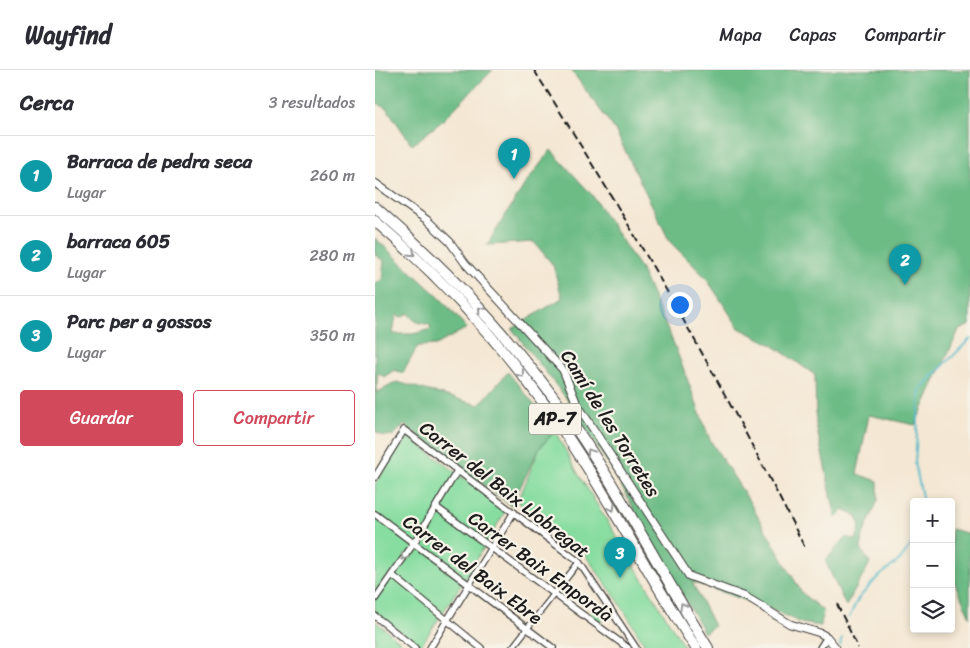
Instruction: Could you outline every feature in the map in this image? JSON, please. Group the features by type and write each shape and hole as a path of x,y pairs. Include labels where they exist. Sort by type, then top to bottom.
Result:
{"highway":[{"name":"AP-7","path":"375,207 420,245 463,288 560,406 617,494 709,648"},
{"name":"AP-7","path":"375,221 412,253 486,328 551,413 608,501 695,648"}],"street":[{"name":"Camí de les Torretes","path":"375,183 427,220 450,242 465,263 563,370 577,404 689,576 746,597 790,624 827,637"},
{"name":"Carrer del Baix Llobregat","path":"375,478 404,430 579,562 636,648"},
{"path":"375,599 414,543 457,471"},
{"name":"Carrer Baix Empordà","path":"436,507 628,648"},
{"path":"431,648 514,512"},
{"name":"Carrer del Baix Ebre","path":"375,514 553,648"},
{"path":"512,648 579,562"},
{"path":"392,575 481,648"},
{"path":"375,616 415,648"},
{"path":"820,648 827,637 836,648"}],"green space":[{"path":"375,70 493,70 441,122 412,145 388,110 375,101"},
{"path":"571,70 970,70 970,325 959,330 915,425 869,415 857,474 878,481 878,500 863,535 861,549 870,563 846,606 825,561 846,537 856,540 860,527 857,516 843,510 836,518 816,425 815,375 771,344 739,328 706,278 670,242 615,130"},
{"path":"551,150 592,195 640,268 674,344 710,440 746,496 802,593 823,611 821,626 801,623 773,610 692,582 714,626 704,633 612,470 566,398 512,329 562,298 553,265 534,242 487,245 525,184"},
{"path":"375,238 442,300 467,328 436,345 418,346 403,373 394,370 384,377 378,372 376,393 397,382 479,405 508,372 555,431 539,449 511,506 404,425 394,435 384,436 375,431 375,284 382,280 384,261 375,255","holes":["408,313 417,322 429,324 431,329 413,334 393,334 396,315 402,317"]},
{"path":"555,431 577,472 685,648 647,648 617,599 585,555 518,502 539,449"},
{"path":"405,434 506,510 465,579 420,647 375,612 375,484"},
{"path":"955,530 970,534 970,617 955,584"},
{"path":"599,601 607,614 604,620 598,621 589,615"},
{"path":"375,621 408,648 375,648"}],"waterway":[{"path":"922,498 915,463 920,389 970,339"},
{"path":"849,618 858,599 877,578 901,559 912,543"},
{"path":"840,645 842,638"}],"railway":[{"path":"534,70 642,247 710,367 806,550"},
{"path":"837,604 858,648"}],"place":[{"name":"Barraca de pedra seca","path":"514,179"},
{"name":"barraca 605","path":"905,285"},
{"name":"Parc per a gossos","path":"620,578"}]}
